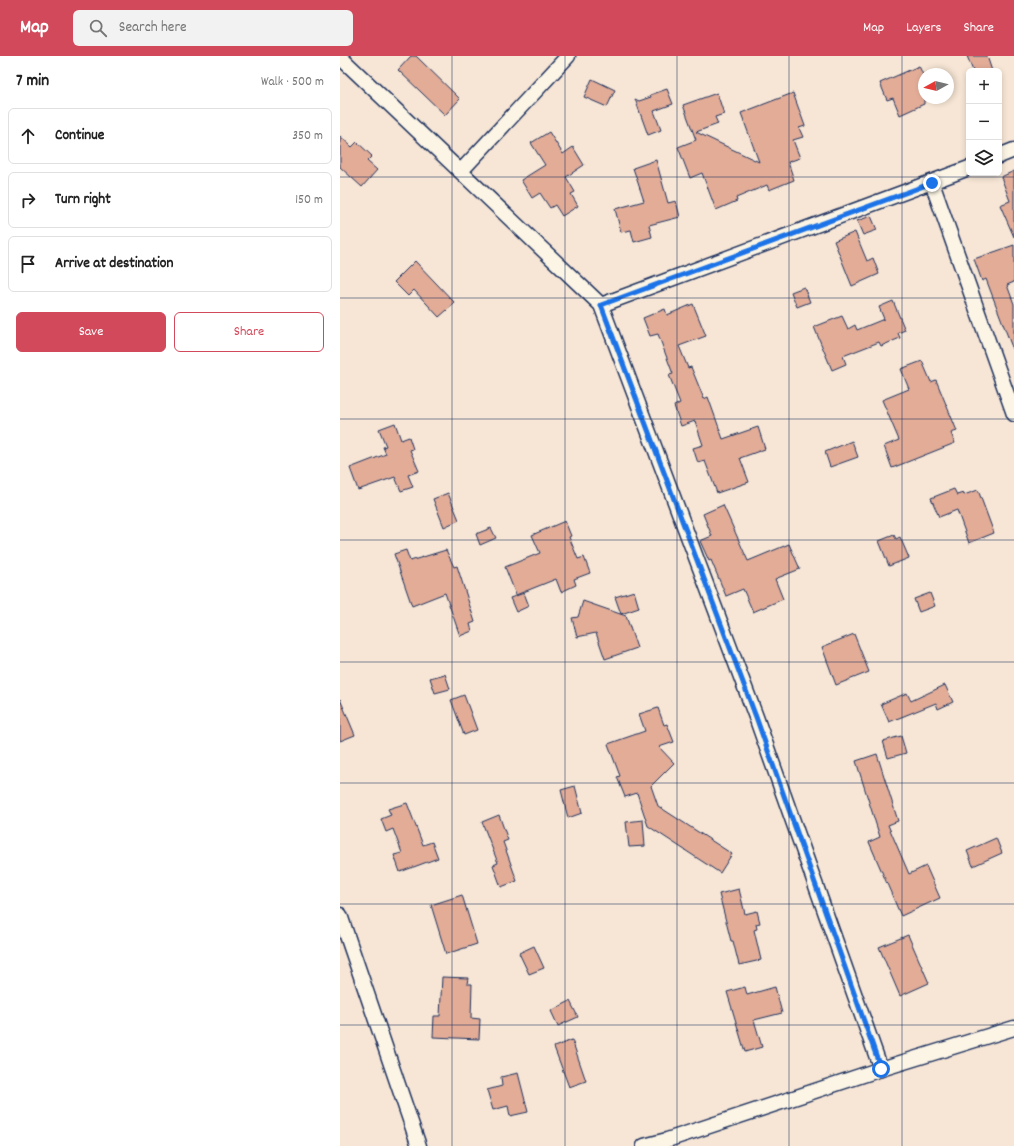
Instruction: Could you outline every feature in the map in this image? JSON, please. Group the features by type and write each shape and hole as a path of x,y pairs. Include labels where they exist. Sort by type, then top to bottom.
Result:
{"street":[{"path":"461,171 568,56"},
{"path":"340,57 601,305 753,710 881,1069"},
{"path":"1002,155 1014,150"},
{"path":"601,305 966,169"},
{"path":"932,183 1014,414"},
{"path":"340,915 419,1146"},
{"path":"644,1146 668,1143 881,1069 1014,1028"}],"building":[{"path":"411,56 416,56 460,99 445,115 398,70"},
{"path":"967,56 987,56 991,68 972,68"},
{"path":"919,66 918,104 924,104 900,115 893,98 887,100 880,83"},
{"path":"592,79 615,90 607,107 584,97"},
{"path":"667,89 673,104 654,111 661,130 648,135 635,99 639,101"},
{"path":"717,93 724,114 715,117 718,124 696,132 759,162 741,113 793,93 805,126 799,128 803,137 793,140 800,158 788,162 794,180 769,190 767,185 736,198 737,201 716,210 702,173 690,178 678,147 696,140 683,105"},
{"path":"549,132 563,154 573,147 584,165 566,177 575,192 571,194 578,206 562,216 555,205 550,208 540,193 532,198 521,180 545,165 531,143"},
{"path":"340,136 352,147 357,142 372,156 367,161 377,170 362,187 340,167"},
{"path":"656,160 668,203 676,201 680,217 649,225 652,237 634,242 631,230 621,232 615,209 644,201 633,168"},
{"path":"1014,171 1014,237 1000,205 1010,201 1001,177"},
{"path":"871,216 877,230 863,235 857,221"},
{"path":"855,232 867,261 873,258 879,274 852,286 834,241"},
{"path":"1014,245 1014,282 1007,285 1014,304 1013,350 986,279 982,281 974,259"},
{"path":"415,261 455,303 439,317 414,290 408,296 394,282"},
{"path":"804,287 810,302 797,307 791,292"},
{"path":"893,301 905,330 898,333 900,338 881,346 879,342 843,356 846,364 832,370 814,327 842,316 848,329 855,325 857,330 884,319 879,307"},
{"path":"693,304 706,336 679,346 688,368 691,367 704,399 708,397 723,439 758,427 765,449 740,458 749,482 717,493 705,461 698,463 693,448 703,445 695,421 681,426 674,406 680,403 669,375 673,374 658,334 650,336 643,318 665,309 667,315"},
{"path":"922,361 931,382 936,380 957,431 951,433 955,443 892,468 884,446 899,440 882,400 909,389 901,369"},
{"path":"395,423 401,440 409,437 413,449 410,450 419,471 408,475 413,487 401,491 395,477 358,490 350,468 386,454 383,447 386,446 379,429"},
{"path":"852,441 858,457 830,467 825,452"},
{"path":"954,489 957,495 963,493 964,495 978,490 994,533 969,543 957,510 939,517 931,498"},
{"path":"448,493 459,520 444,527 433,499"},
{"path":"723,505 748,561 789,544 800,569 775,579 783,599 753,612 743,589 726,596 711,560 709,561 700,541 712,536 703,514"},
{"path":"565,521 571,536 569,537 578,559 584,557 590,573 574,579 576,585 561,592 556,579 516,595 505,567 540,553 532,535"},
{"path":"491,528 496,538 480,545 476,534"},
{"path":"894,535 896,539 900,537 909,558 889,566 879,541"},
{"path":"406,550 410,561 446,550 454,567 457,566 475,622 470,624 472,631 460,636 445,593 412,606 394,554"},
{"path":"634,591 639,608 621,614 615,597"},
{"path":"524,593 529,606 516,612 510,598"},
{"path":"930,593 935,606 919,612 914,599"},
{"path":"583,601 626,616 637,648 605,659 596,633 577,637 572,618 578,617"},
{"path":"854,634 869,672 836,685 822,647"},
{"path":"445,674 450,689 435,693 430,678"},
{"path":"945,685 953,702 938,709 936,703 889,722 881,704 907,693 911,701"},
{"path":"464,695 477,730 464,735 451,700"},
{"path":"340,699 355,735 340,741"},
{"path":"658,708 664,725 667,724 674,742 659,747 674,763 651,786 658,806 732,854 720,873 648,826 637,793 625,797 617,777 620,776 608,744 645,731 639,714"},
{"path":"901,736 906,753 888,758 883,741"},
{"path":"877,754 898,821 888,825 909,874 926,866 940,898 901,916 869,842 880,837 856,761"},
{"path":"575,786 582,813 568,818 561,790"},
{"path":"407,803 423,845 432,842 438,858 400,872 394,855 402,853 393,829 386,832 381,819 391,815 388,809"},
{"path":"499,815 508,840 503,842 517,881 501,887 493,865 498,863 482,822"},
{"path":"643,820 645,846 629,847 626,822"},
{"path":"996,838 1002,853 973,866 967,851"},
{"path":"739,889 745,914 757,911 760,923 756,924 757,929 754,930 761,960 739,965 719,894"},
{"path":"462,895 477,944 446,954 431,905"},
{"path":"908,935 929,983 900,996 879,947"},
{"path":"534,946 544,968 529,974 519,953"},
{"path":"442,977 468,978 467,984 472,984 471,1018 480,1019 479,1039 433,1037 434,1016 440,1016"},
{"path":"745,987 747,995 775,987 782,1013 754,1020 762,1047 745,1052 727,992"},
{"path":"570,1001 578,1017 558,1026 551,1011"},
{"path":"572,1040 586,1081 569,1087 554,1047"},
{"path":"518,1073 528,1112 510,1116 508,1106 493,1110 487,1090 502,1086 501,1077"}],"route":[{"path":"881,1069 756,717 601,305 932,183"}]}
